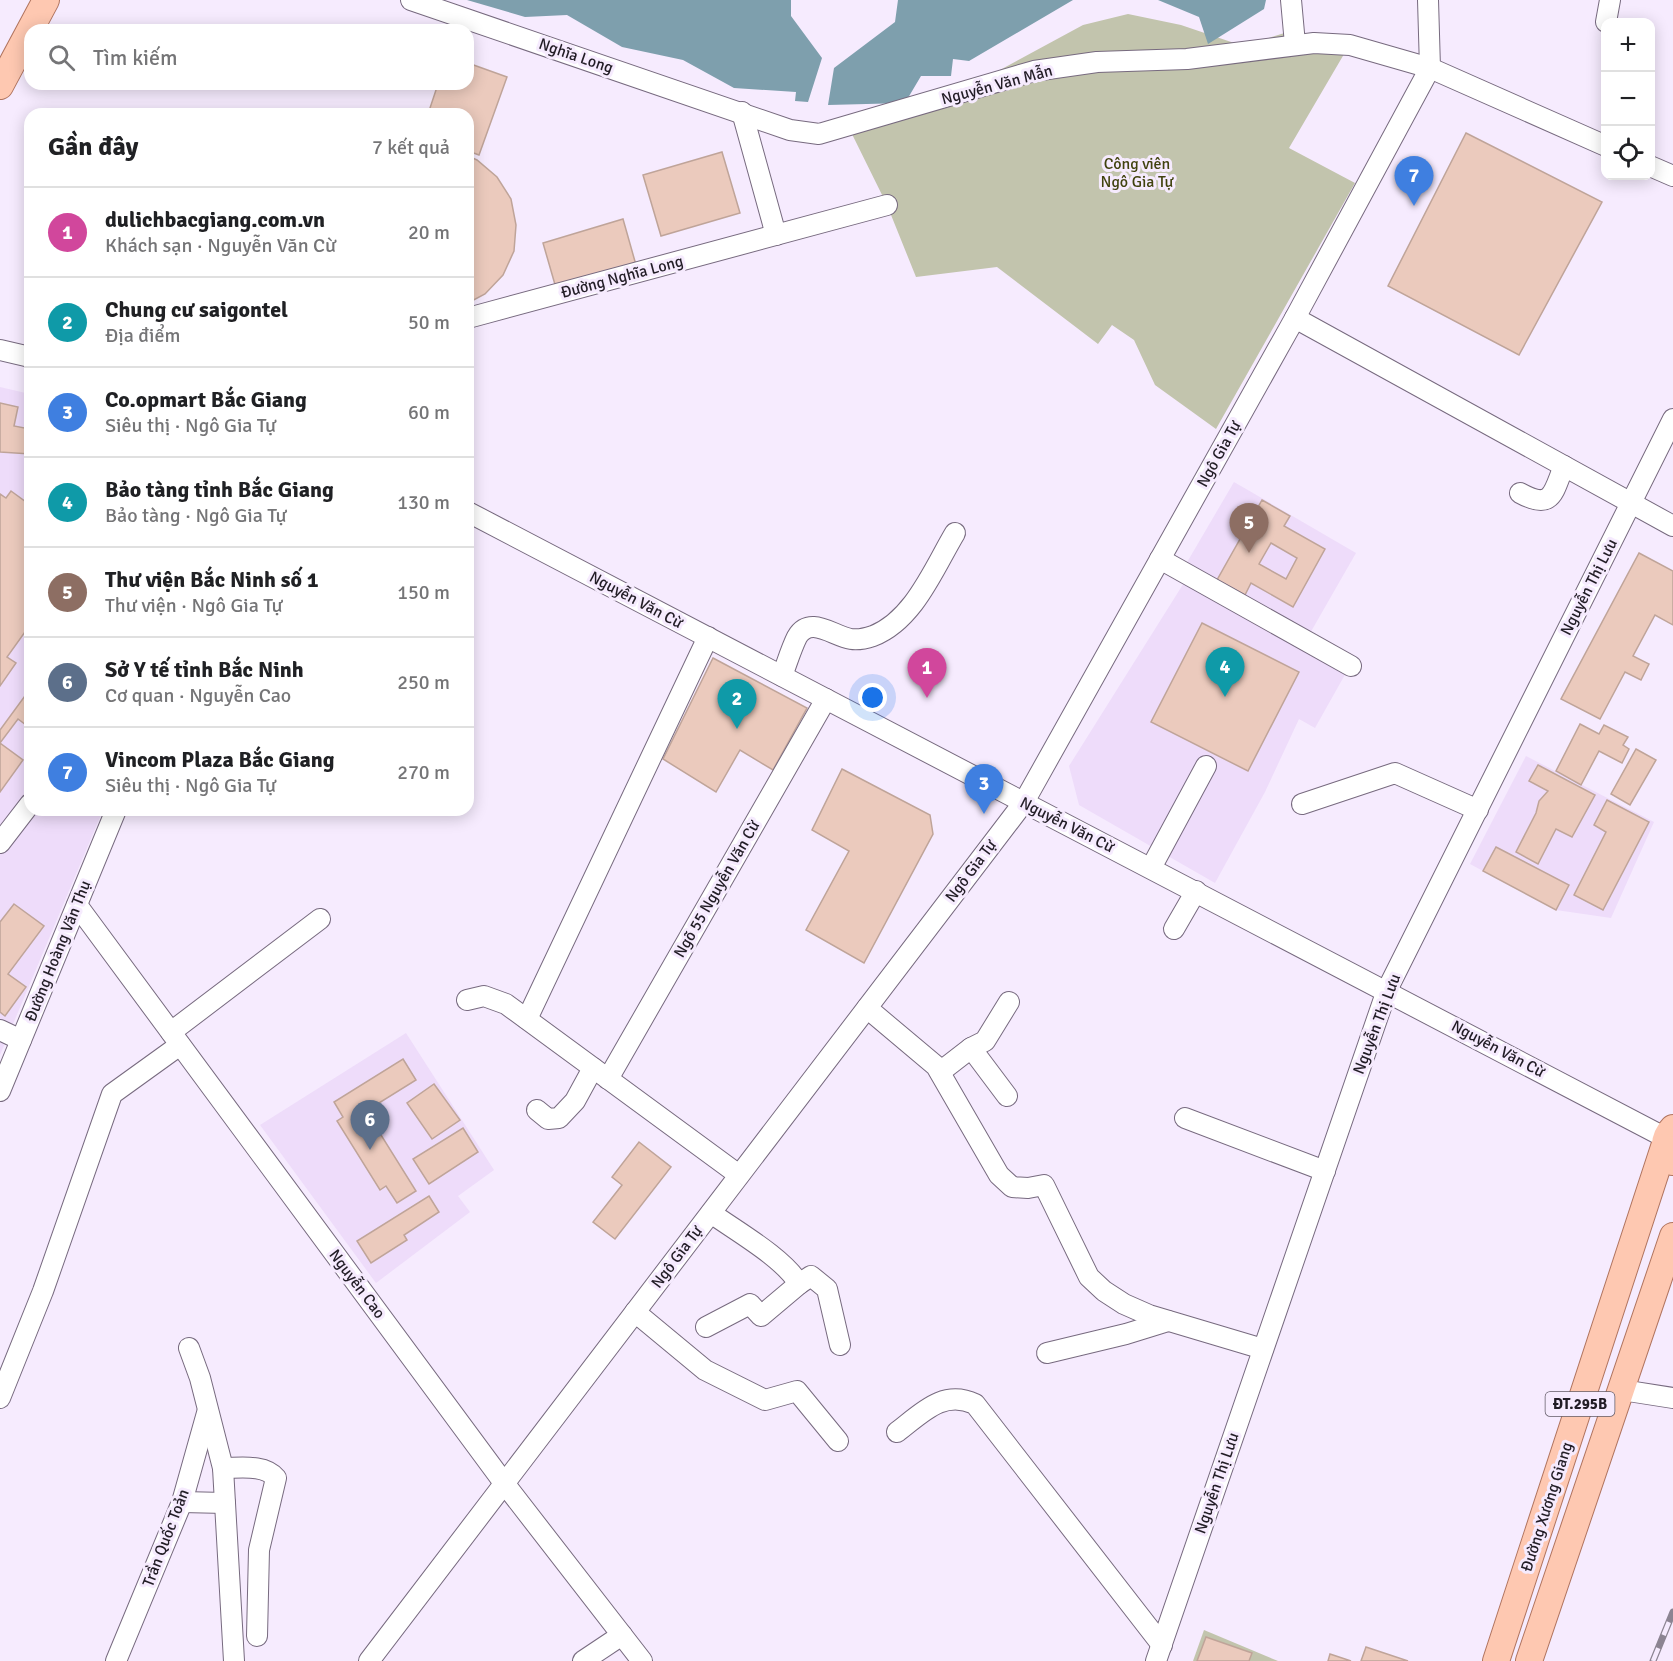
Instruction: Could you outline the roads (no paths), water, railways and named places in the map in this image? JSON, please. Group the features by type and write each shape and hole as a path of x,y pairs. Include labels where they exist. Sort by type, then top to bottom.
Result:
{"main road":[{"path":"33,24 46,0"},
{"path":"0,86 24,41"},
{"name":"Đường Xương Giang","path":"1496,1661 1669,1144"},
{"name":"Đường Xương Giang","path":"1529,1661 1673,1236"}],"street":[{"name":"Nghĩa Long","path":"411,0 741,112"},
{"path":"1291,0 1295,44"},
{"path":"1428,0 1430,68"},
{"path":"1607,18 1610,0"},
{"name":"Nguyễn Văn Mẫn","path":"741,112 790,130 819,134 1034,71 1097,62 1187,59 1295,44 1350,45 1430,68 1601,144"},
{"name":"Ngô Gia Tự","path":"369,1661 1024,802 1295,318 1430,68"},
{"path":"741,112 776,235"},
{"path":"1655,168 1673,176"},
{"name":"Đường Nghĩa Long","path":"474,316 887,205"},
{"path":"1295,318 1673,526"},
{"path":"0,350 24,356"},
{"name":"Nguyễn Thị Lưu","path":"1159,1653 1387,990 1673,419"},
{"path":"1520,493 1534,501 1543,501 1551,497 1564,465"},
{"name":"Nguyễn Văn Cừ","path":"474,515 1387,990 1669,1144"},
{"path":"782,676 797,637 810,627 819,627 853,640 872,636 895,622 914,602 955,533"},
{"path":"1160,559 1351,666"},
{"path":"527,1019 708,637"},
{"name":"Ngõ 55 Nguyễn Văn Cừ","path":"537,1110 548,1119 559,1118 600,1074 826,699"},
{"path":"1151,868 1206,766"},
{"path":"1302,804 1395,773 1478,810"},
{"path":"0,843 24,812"},
{"name":"Đường Hoàng Văn Thụ","path":"0,1091 114,816"},
{"path":"1174,929 1196,891"},
{"name":"Nguyễn Cao","path":"77,905 504,1483 642,1661"},
{"path":"0,1398 43,1291 112,1094 320,919"},
{"path":"467,1000 484,996 497,1000 527,1019 739,1175"},
{"path":"940,1072 971,1048 985,1041 1009,1002"},
{"path":"867,1008 898,1032 940,1072 999,1175 1011,1187 1044,1185 1089,1277 1124,1304 1168,1321 1263,1349"},
{"path":"0,1030 21,1040"},
{"path":"971,1048 1007,1096"},
{"path":"1185,1118 1325,1171"},
{"path":"711,1213 769,1255 795,1277 799,1284"},
{"path":"706,1327 750,1304 761,1316 811,1276 827,1289 840,1345"},
{"path":"635,1312 705,1370 765,1400 797,1391 838,1441"},
{"path":"1047,1353 1126,1334 1168,1321"},
{"path":"189,1348 200,1378 223,1468 234,1661"},
{"path":"1622,1390 1673,1398"},
{"path":"897,1432 947,1398 961,1397 975,1404 1159,1653"},
{"name":"Trần Quốc Toản","path":"116,1661 182,1502 207,1411"},
{"path":"223,1468 260,1469 270,1471 276,1478 259,1550 257,1636"},
{"path":"182,1502 225,1503"},
{"path":"583,1661 622,1635"}],"water":[{"path":"467,0 791,0 791,16 822,58 808,102 795,101 796,92 734,88 683,60 622,47 567,15 525,17"},
{"path":"898,0 1073,0 969,61 953,59 951,76 921,76 905,103 828,105 834,68 895,22"},
{"path":"1158,0 1266,0 1264,9 1208,44 1199,17"}],"railway":[{"path":"1653,1661 1673,1612"}],"place":[{"name":"Vincom Plaza Bắc Giang","path":"1414,206"},
{"name":"Thư viện Bắc Ninh số 1","path":"1249,553"},
{"name":"Bảo tàng tỉnh Bắc Giang","path":"1225,697"},
{"name":"dulichbacgiang.com.vn","path":"927,698"},
{"name":"Chung cư saigontel","path":"737,729"},
{"name":"Co.opmart Bắc Giang","path":"984,814"},
{"name":"Sở Y tế tỉnh Bắc Ninh","path":"370,1150"}],"park label":[{"name":"Công viên Ngô Gia Tự","path":"1137,173"}]}
